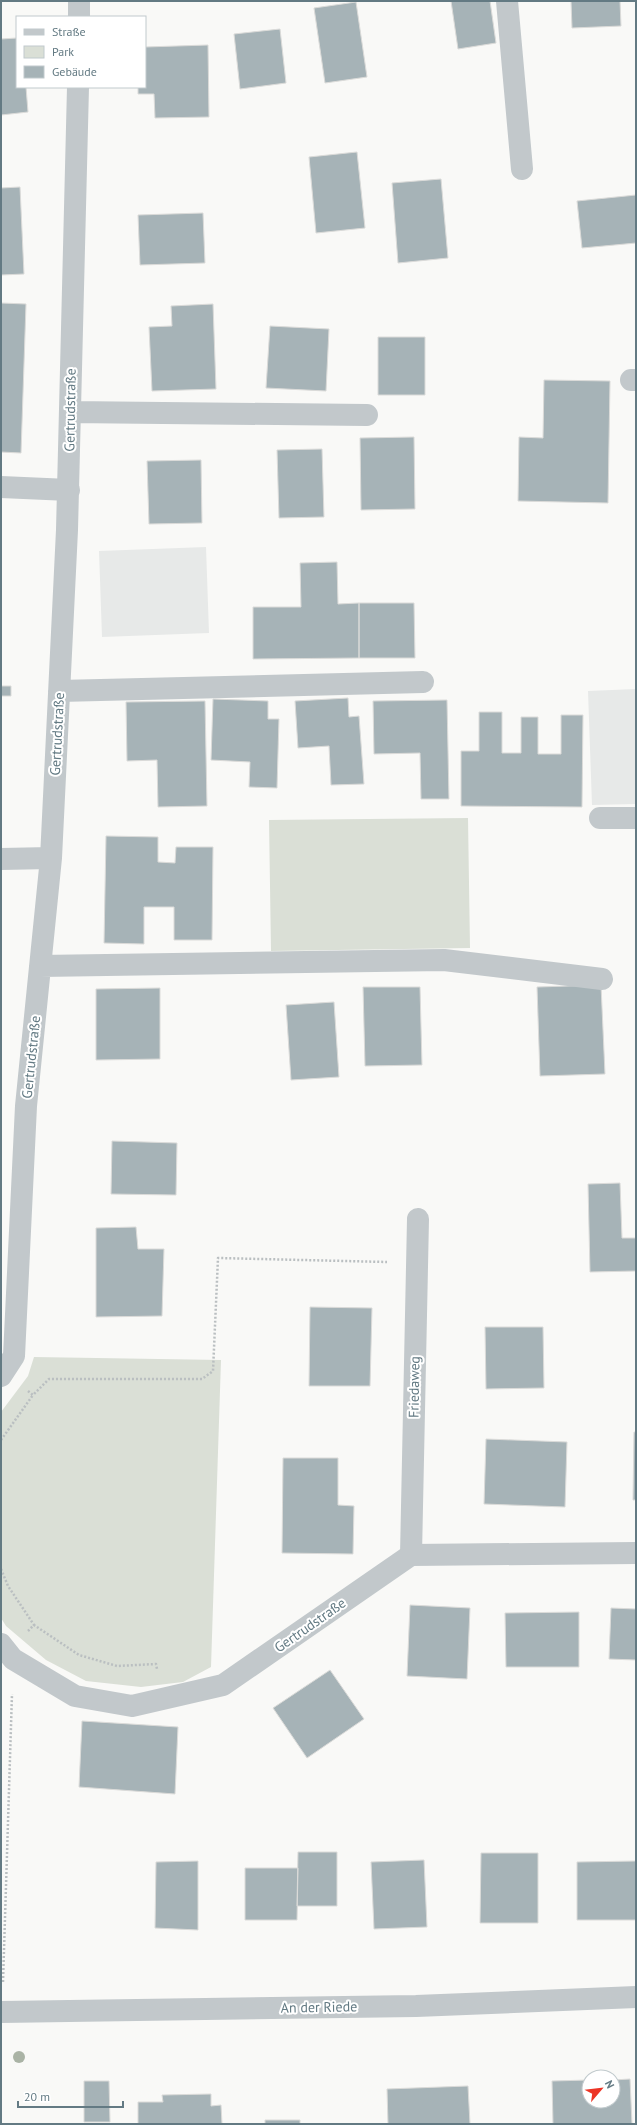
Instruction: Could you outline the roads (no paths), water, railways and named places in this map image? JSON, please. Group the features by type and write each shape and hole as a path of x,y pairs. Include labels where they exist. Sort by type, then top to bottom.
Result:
{"street":[{"path":"79,1 79,16"},
{"path":"507,1 522,169"},
{"name":"Gertrudstraße","path":"2,1374 14,1356 26,1106 51,858 69,490 78,88"},
{"path":"70,412 367,415"},
{"path":"1,487 69,490"},
{"path":"59,691 423,682"},
{"path":"600,818 636,818"},
{"path":"1,859 51,858"},
{"path":"40,966 444,960 602,979"},
{"name":"Friedaweg","path":"411,1555 418,1219"},
{"path":"411,1555 636,1553"},
{"name":"Gertrudstraße","path":"7,1652 75,1696 132,1706 223,1685 411,1555"},
{"name":"An der Riede","path":"2,2012 416,2006 636,1997"}]}
